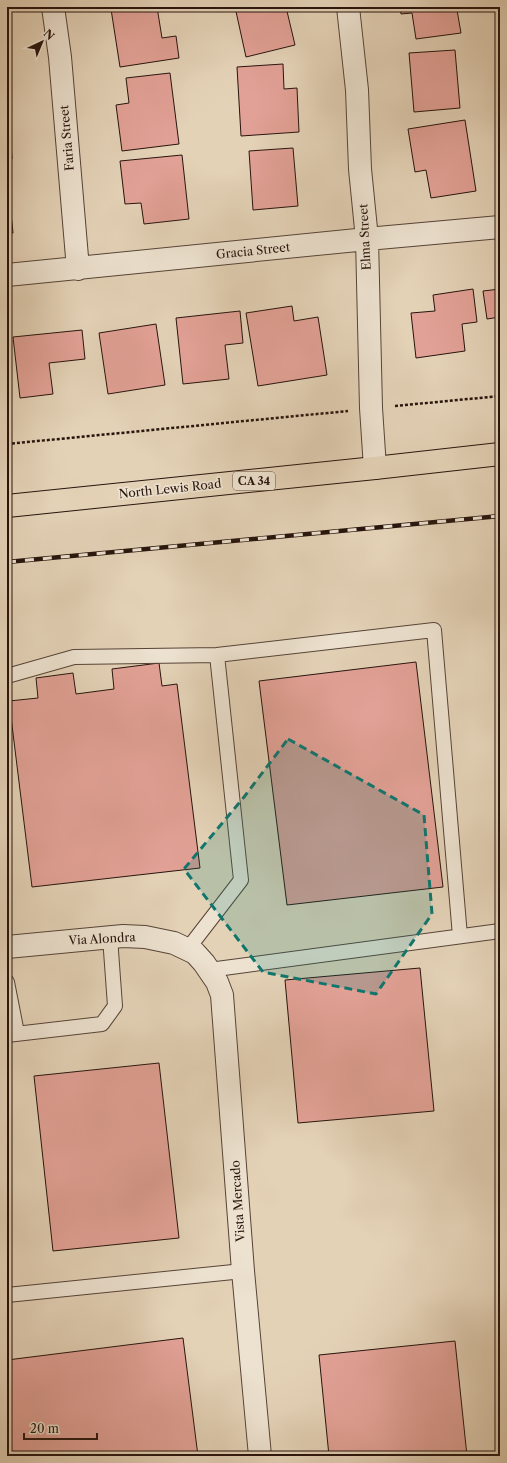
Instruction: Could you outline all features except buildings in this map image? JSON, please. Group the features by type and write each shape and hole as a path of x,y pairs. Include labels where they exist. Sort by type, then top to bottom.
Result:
{"main road":[{"name":"North Lewis Road","path":"7,506 500,454"}],"street":[{"name":"Faria Street","path":"53,7 60,57 78,269"},
{"name":"Elma Street","path":"348,7 356,90 360,169 367,239 371,408 375,468"},
{"name":"Gracia Street","path":"7,275 500,227"},
{"name":"Via Alondra","path":"7,946 123,936 145,937 174,943 191,952"},
{"name":"Vista Mercado","path":"191,952 209,970 217,982 222,995 243,1271 260,1456"}],"lane":[{"path":"7,676 74,657 217,655 434,630 460,936"},
{"path":"191,952 241,880 217,655"},
{"path":"209,970 500,931"},
{"path":"7,982 12,1034 102,1024 115,1006 110,937"},
{"path":"7,1295 243,1271"}],"path":[{"path":"414,404 500,396"},
{"path":"7,444 323,414"}],"highlighted area":[{"path":"288,739 424,815 432,914 376,994 263,972 184,869 244,797"}],"railway":[{"path":"7,562 500,516"}]}
